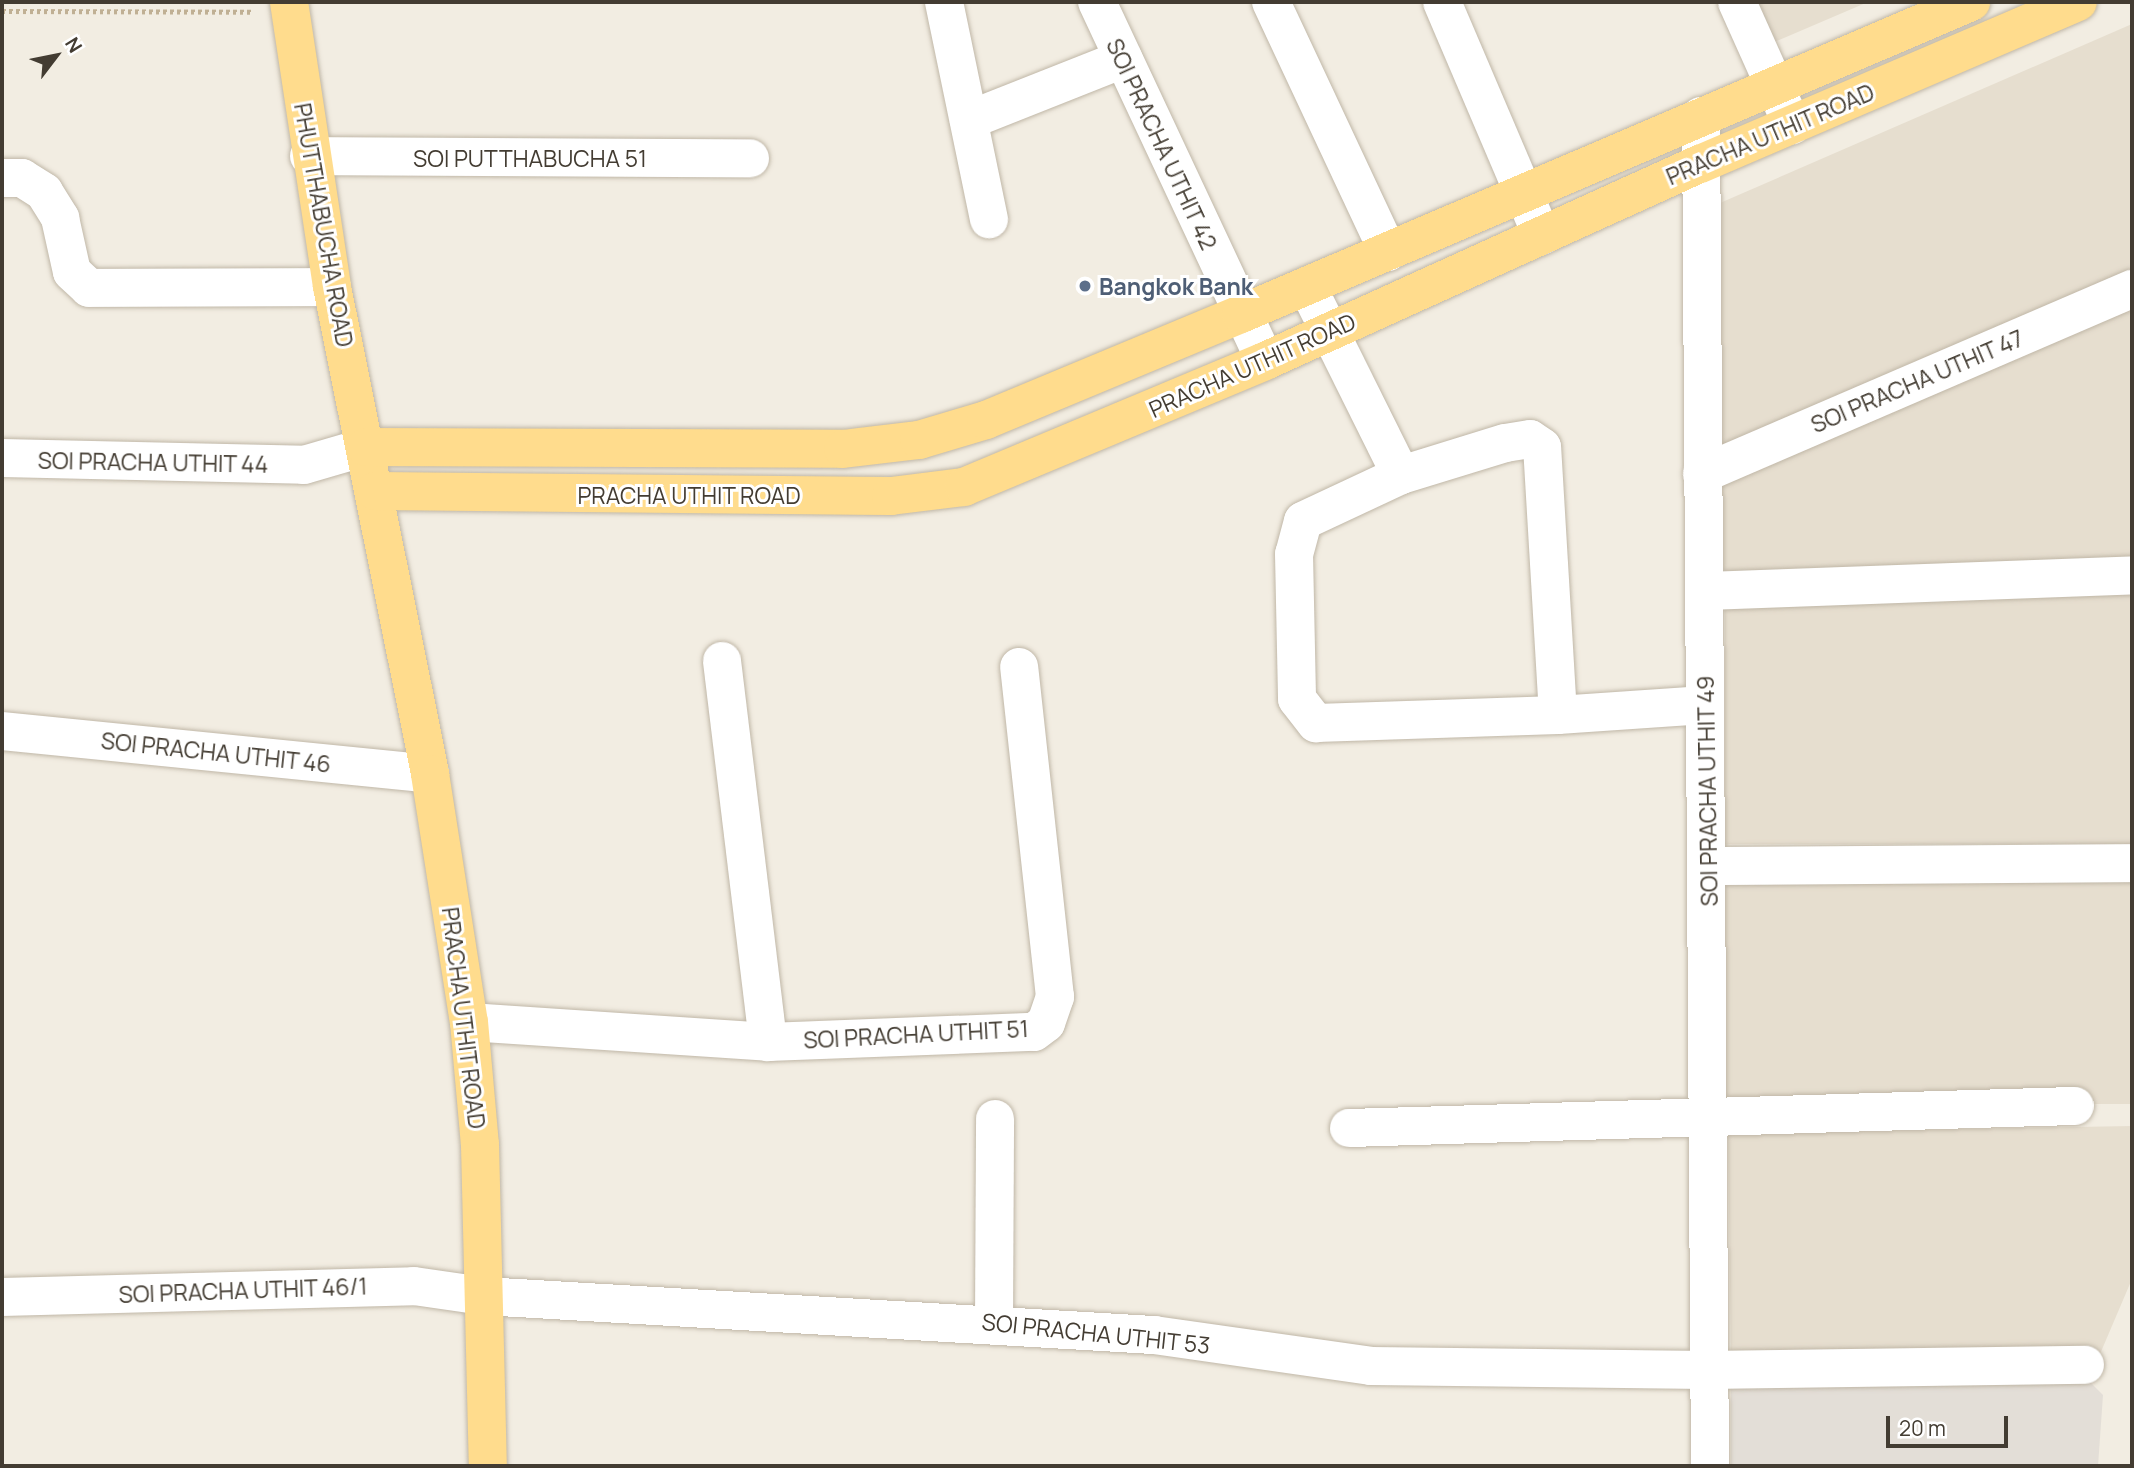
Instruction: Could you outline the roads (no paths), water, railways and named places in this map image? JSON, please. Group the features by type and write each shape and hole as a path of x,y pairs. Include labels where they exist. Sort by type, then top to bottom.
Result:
{"main road":[{"name":"PRACHA UTHIT ROAD","path":"488,1466 481,1145 469,1022 430,774 366,447 885,446 986,420 1388,252 1971,2"},
{"name":"PRACHA UTHIT ROAD","path":"375,491 929,493 1015,468 1265,361 2054,6"},
{"name":"PHUTTHABUCHA ROAD","path":"289,7 309,156 332,287 366,447"}],"street":[{"path":"944,2 989,219"},
{"name":"SOI PRACHA UTHIT 42","path":"1097,2 1265,361"},
{"path":"1271,2 1388,252"},
{"path":"1442,2 1542,236"},
{"path":"1737,2 1791,125"},
{"path":"969,120 1123,59"},
{"name":"SOI PRACHA UTHIT 49","path":"1700,116 1702,474 1712,1119 1708,1370 1710,1466"},
{"name":"SOI PUTTHABUCHA 51","path":"309,156 750,158"},
{"path":"2,178 22,178 44,192 60,218 72,272 89,288 332,287"},
{"path":"1307,286 1401,475"},
{"name":"SOI PRACHA UTHIT 47","path":"1702,474 2132,289"},
{"path":"1558,715 1542,447 1530,439 1505,443 1401,475 1303,521 1294,554 1300,708 1316,723 1331,725 1558,715 1705,705"},
{"name":"SOI PRACHA UTHIT 44","path":"2,458 304,465 366,447"},
{"name":"SOI PRACHA UTHIT 44","path":"304,465 375,491"},
{"path":"1705,591 2132,575"},
{"path":"722,661 768,1042"},
{"name":"SOI PRACHA UTHIT 51","path":"469,1022 768,1042 1034,1032 1046,1023 1055,997 1019,667"},
{"name":"SOI PRACHA UTHIT 46","path":"2,731 430,774"},
{"path":"1707,866 2132,863"},
{"path":"1349,1128 2075,1106"},
{"path":"994,1322 995,1119"},
{"name":"SOI PRACHA UTHIT 46/1","path":"2,1297 367,1286 483,1296"},
{"name":"SOI PRACHA UTHIT 53","path":"483,1296 994,1322 1154,1335 1371,1366 1708,1370 2085,1365"}],"place":[{"name":"Bangkok Bank","path":"1085,286"}]}
